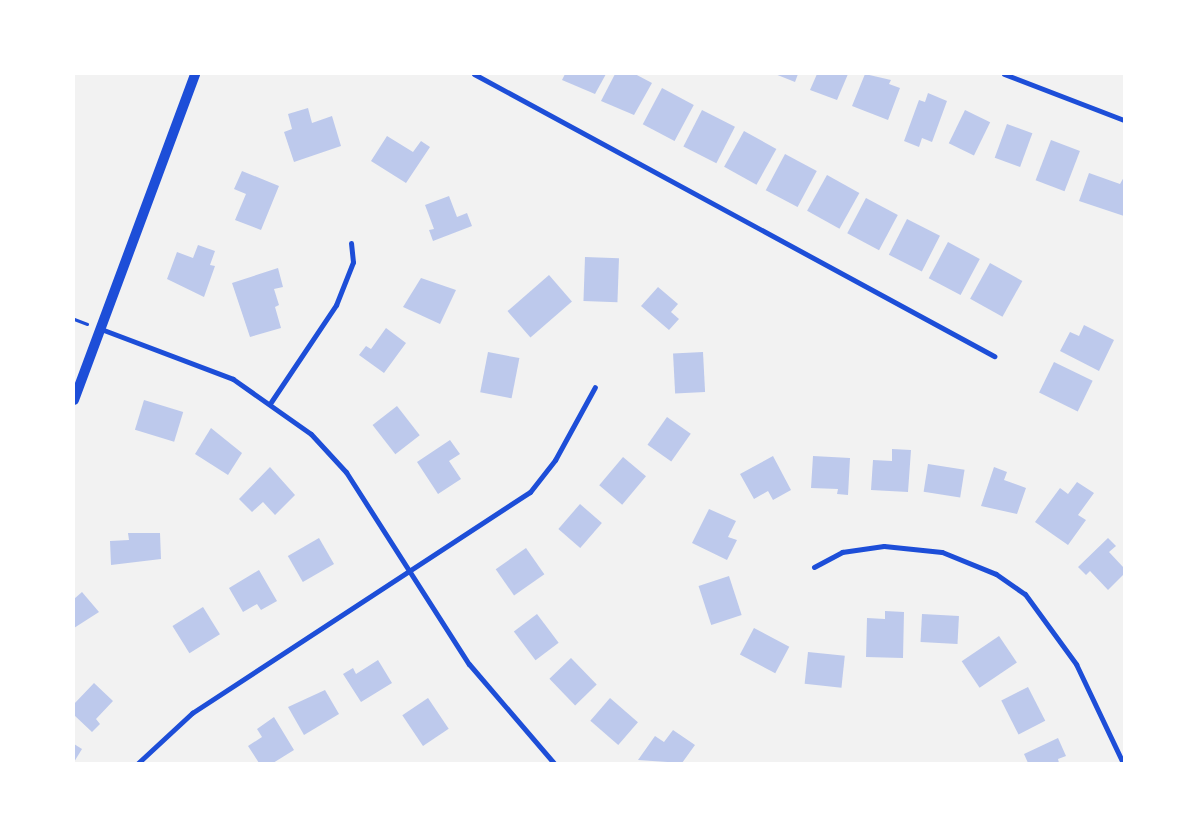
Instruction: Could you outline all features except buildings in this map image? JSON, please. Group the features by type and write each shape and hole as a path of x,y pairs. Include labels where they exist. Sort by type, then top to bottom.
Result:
{"main road":[{"path":"74,400 195,74"}],"street":[{"path":"474,74 994,356"},
{"path":"1004,74 1124,120"},
{"path":"271,402 336,305 353,262 351,243"},
{"path":"100,329 200,364 271,402 311,434 346,472 412,571 469,664 554,763"},
{"path":"138,763 192,713 412,571 530,492 570,436 596,387"},
{"path":"814,567 842,552 884,546 942,552 996,574 1025,594 1076,664 1123,763"}]}
